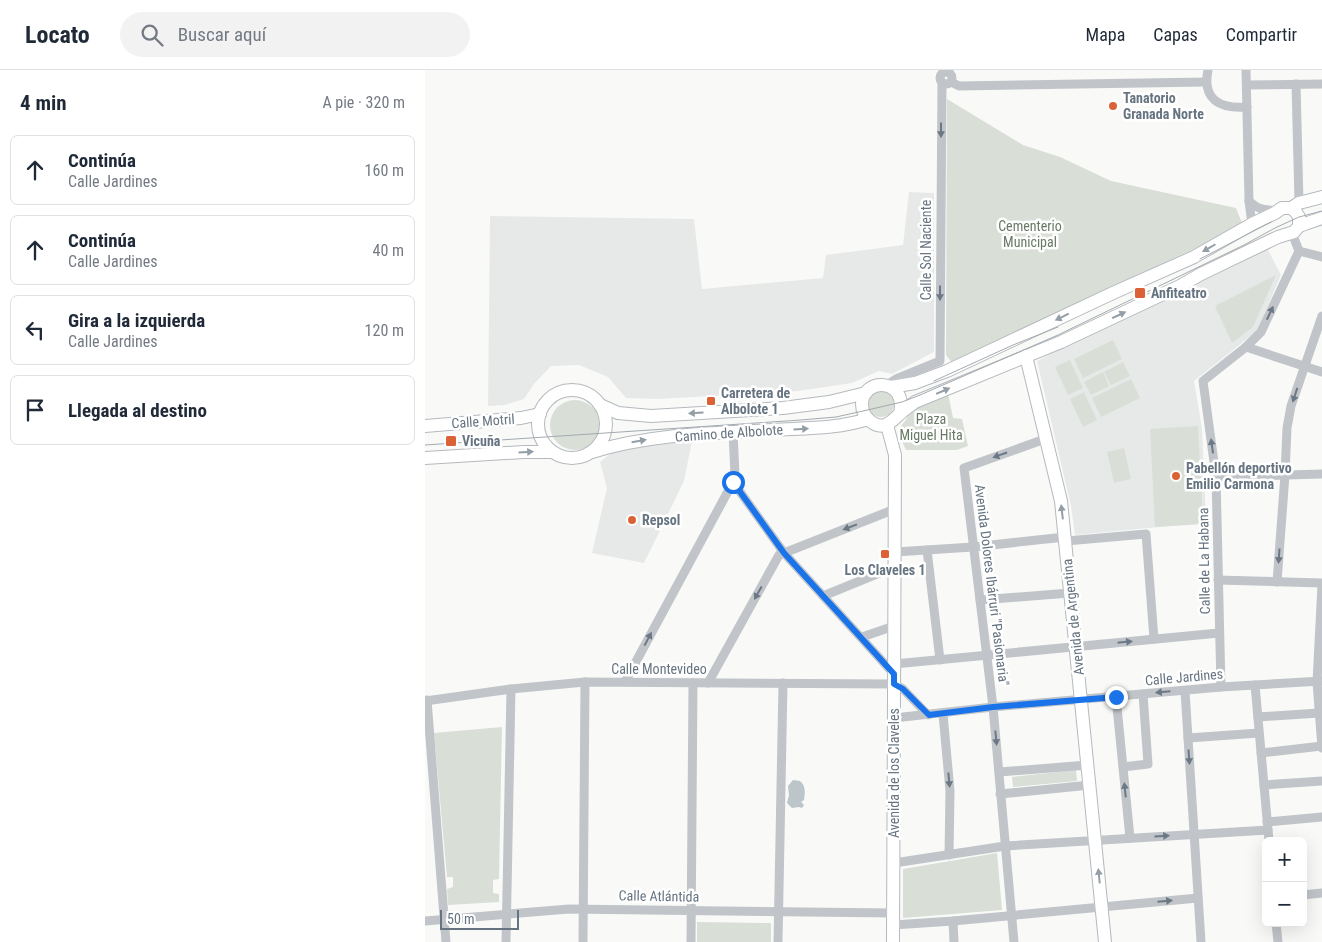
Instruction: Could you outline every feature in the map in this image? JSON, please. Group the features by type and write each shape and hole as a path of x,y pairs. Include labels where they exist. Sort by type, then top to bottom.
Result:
{"street":[{"path":"1209,70 1206,82 1209,94 1217,103 1227,107 1247,107"},
{"path":"1246,70 1249,201 1252,224"},
{"name":"Calle Sol Naciente","path":"889,386 896,379 940,361 946,82 959,86 1206,82"},
{"path":"1292,231 1278,231 1273,222 1286,208 1296,84"},
{"path":"1247,85 1322,84"},
{"path":"889,386 900,396 902,405 900,413 897,418 887,425 873,423 867,419 861,405 866,393 871,388 880,385 915,384 947,371 1113,292 1194,257 1252,224 1286,208 1322,197"},
{"path":"1249,201 1265,211 1286,208 1298,214 1292,231 1299,251 1322,256"},
{"path":"900,413 915,402 1061,342 1322,218"},
{"name":"Calle de La Habana","path":"1221,687 1216,477 1203,381 1246,347 1261,332 1299,251"},
{"path":"1277,582 1287,428 1291,406 1322,316"},
{"path":"1246,347 1322,372"},
{"name":"Avenida de Argentina","path":"1026,356 1061,501 1105,942"},
{"path":"425,458 552,452 567,458 575,458 591,452 600,444 605,435 606,422 600,405 594,398 586,393 569,390 553,396 544,404 538,425 540,437 552,452"},
{"name":"Camino de Albolote","path":"600,405 618,413 651,416 783,408 829,402 866,393"},
{"name":"Calle Motril","path":"425,426 521,418 540,414"},
{"name":"Camino de Albolote","path":"591,452 654,438 829,427 867,419"},
{"name":"Avenida de los Claveles","path":"887,425 895,455 893,942"},
{"path":"625,682 733,482 735,475 733,432"},
{"name":"Avenida Dolores Ibárruri \"Pasionaria\"","path":"1014,942 993,707 964,468 1045,439"},
{"path":"1216,477 1322,474"},
{"path":"733,482 784,553 894,674 903,689 929,715"},
{"path":"708,683 779,555 895,509"},
{"path":"895,552 1145,534 1154,639"},
{"path":"927,550 940,660"},
{"path":"823,596 894,567"},
{"path":"1218,580 1322,584 1319,682 1322,747 1261,753"},
{"path":"980,600 1070,593"},
{"path":"861,637 894,626"},
{"name":"Calle Montevideo","path":"426,701 511,689 585,682 783,683 894,674 940,660 1219,633"},
{"path":"583,942 585,682"},
{"path":"691,942 693,682"},
{"name":"Calle Jardines","path":"894,718 1185,690 1319,682"},
{"path":"778,942 783,683"},
{"path":"1255,685 1268,837"},
{"path":"507,942 511,689"},
{"path":"1185,690 1201,942"},
{"path":"1123,767 1148,764 1143,694"},
{"path":"1116,697 1129,838"},
{"path":"426,701 447,942"},
{"path":"1258,717 1319,713"},
{"path":"943,714 950,791 949,855"},
{"path":"1188,738 1259,733"},
{"path":"999,772 1088,765"},
{"path":"1264,785 1322,781"},
{"path":"1001,794 1090,785"},
{"path":"894,863 1005,846 1194,834 1267,826 1322,817"},
{"path":"1307,895 1322,893"},
{"name":"Calle Atlántida","path":"425,921 583,909 779,912 953,921 1011,914 1198,898"},
{"path":"953,921 954,942"},
{"path":"1276,927 1278,942"}],"shaded area":[{"path":"909,192 934,193 934,352 892,374 879,371 852,383 798,391 659,399 626,398 608,377 579,365 551,366 534,384 524,399 505,405 488,406 490,216 694,219 702,289 823,278 826,255 903,245"},
{"path":"1267,248 1281,275 1257,331 1194,381 1202,428 1206,519 1180,521 1180,525 1075,535 1071,506 1037,361 1124,316 1197,286 1196,282"},
{"name":"Repsol","path":"692,441 684,481 644,563 592,553 607,488 600,462 611,453 643,444"},
{"path":"793,780 800,781 804,787 804,800 801,802 804,805 802,808 792,808 787,803 789,795 788,786"}],"green space":[{"name":"Cementerio Municipal","path":"947,99 1023,145 1060,157 1111,181 1236,208 1242,223 1213,240 952,363 946,355"},
{"path":"1276,275 1253,327 1232,343 1215,306"},
{"path":"1113,340 1122,359 1083,378 1074,359"},
{"path":"1070,360 1083,388 1068,395 1055,367"},
{"path":"1123,362 1130,376 1111,385 1104,372"},
{"path":"1103,372 1109,386 1091,395 1084,382"},
{"path":"1131,379 1140,398 1101,417 1092,398"},
{"path":"881,391 890,395 894,404 890,413 881,417 872,413 868,404 872,395"},
{"path":"1084,392 1097,420 1083,427 1070,399"},
{"name":"Plaza Miguel Hita","path":"948,393 953,418 962,419 968,446 957,450 906,450 901,438 900,429 909,411"},
{"path":"575,400 585,402 593,407 598,415 600,425 598,435 593,443 585,448 575,450 565,448 557,443 552,435 550,425 552,415 557,407 565,402"},
{"name":"Pabellón deportivo Emilio Carmona","path":"1198,426 1203,524 1155,527 1150,429"},
{"path":"1124,448 1131,479 1114,483 1107,452"},
{"path":"502,727 499,879 493,880 493,893 499,894 499,902 448,905 447,889 453,887 453,877 447,877 434,733"},
{"path":"1076,770 1077,781 1013,787 1012,777"},
{"path":"997,853 1002,910 903,918 903,869"},
{"path":"697,922 771,923 771,942 697,942"}],"tram line":[{"path":"425,445 836,417 902,402 1058,335 1299,217 1322,211"},
{"path":"1200,259 1271,222"},
{"path":"934,381 1058,327"}],"place":[{"name":"Tanatorio Granada Norte","path":"1113,106"},
{"name":"Anfiteatro","path":"1140,293"},
{"name":"Carretera de Albolote 1","path":"711,401"},
{"name":"Vicuña","path":"451,441"},
{"name":"Pabellón deportivo Emilio Carmona","path":"1176,476"},
{"name":"Repsol","path":"632,520"},
{"name":"Los Claveles 1","path":"885,554"}],"route":[{"path":"733,482 784,553 894,674 894,684 903,689 929,715 993,707 1116,697"}]}
